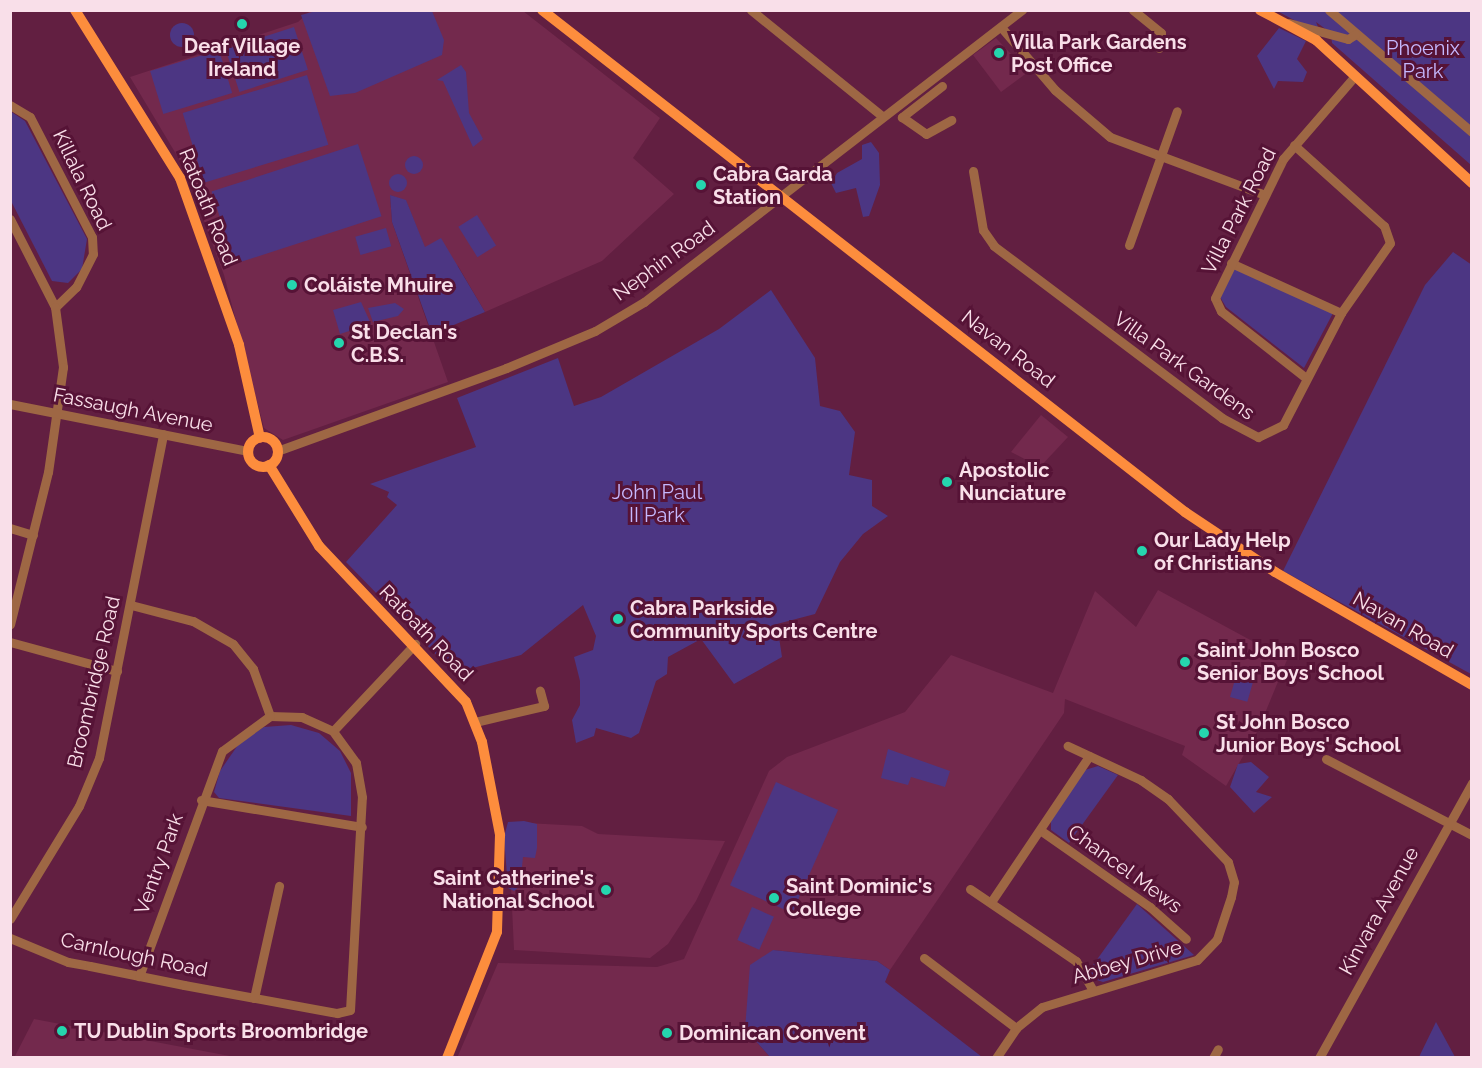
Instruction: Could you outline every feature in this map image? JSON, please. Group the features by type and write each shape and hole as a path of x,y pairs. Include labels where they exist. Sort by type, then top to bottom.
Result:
{"main road":[{"name":"Ratoath Road","path":"75,10 168,154 187,194 239,345 260,438"},
{"name":"Navan Road","path":"542,10 1227,542 1472,684"},
{"path":"1260,10 1321,36 1355,76 1472,183"},
{"path":"260,438 270,439 277,451 269,465 255,465 248,452 260,438"},
{"name":"Ratoath Road","path":"269,465 319,546 455,688 476,722 497,810 498,916 491,953 447,1058"}],"street":[{"path":"751,10 882,116"},
{"name":"Nephin Road","path":"277,451 595,330 644,302 779,194 1022,10"},
{"path":"1133,10 1161,33 1159,48"},
{"path":"1329,10 1472,132"},
{"path":"1001,27 1055,90 1098,129 1160,159 1264,195"},
{"path":"1321,36 1351,39 1356,34"},
{"name":"Villa Park Road","path":"1306,378 1215,304 1231,263 1264,195 1294,146 1355,76"},
{"path":"930,80 940,88 902,117 926,134 951,120"},
{"name":"Killala Road","path":"10,105 30,117 92,237 93,254 76,287 55,307"},
{"path":"1129,245 1177,111"},
{"name":"Villa Park Gardens","path":"973,171 983,230 994,246 1245,435 1276,431 1341,313 1389,248 1389,234 1294,146"},
{"path":"10,219 55,307 63,367 59,413 33,535 10,624"},
{"path":"1231,263 1341,313"},
{"name":"Fassaugh Avenue","path":"10,404 248,452"},
{"name":"Broombridge Road","path":"10,919 91,779 117,671 163,434"},
{"path":"10,528 33,535"},
{"path":"130,605 193,621 233,644 253,669 270,716 302,717 333,732 356,763 362,827"},
{"path":"10,642 117,671"},
{"path":"333,732 415,644"},
{"path":"476,722 544,706 540,691"},
{"name":"Ventry Park","path":"139,976 201,800 222,750 270,716"},
{"name":"Abbey Drive","path":"996,1058 1016,1028 1042,1008 1092,989 1197,960 1220,933 1234,882 1228,862 1168,800 1142,780 1068,746"},
{"path":"991,902 1089,756"},
{"path":"1326,759 1472,835"},
{"name":"Kinvara Avenue","path":"1319,1058 1472,783"},
{"name":"Ventry Park","path":"201,800 362,827"},
{"name":"Carnlough Road","path":"10,938 54,958 139,976 336,1013 350,1010 362,827"},
{"name":"Chancel Mews","path":"1040,830 1150,907 1186,939"},
{"path":"254,998 279,886"},
{"path":"970,889 1076,961 1092,989"},
{"path":"924,958 1016,1028"},
{"path":"1213,1058 1218,1049"}],"shaded area":[{"path":"310,11 523,11 660,118 633,158 674,194 602,261 485,312 458,266 425,248 406,201 390,195 392,222 448,382 283,440 264,428 224,275 185,169 130,77 298,22"},
{"path":"996,38 1028,72 1001,92 973,55"},
{"path":"1041,415 1068,437 1040,467 1011,452"},
{"path":"1158,590 1287,660 1258,730 1226,786 1182,755 1185,746 1065,699 1064,713 890,970 877,961 773,950 745,1029 770,1057 457,1058 498,963 657,967 684,959 769,771 787,757 905,712 951,655 1053,693 1095,591 1136,627"},
{"name":"Saint Catherine's National School","path":"508,822 582,826 598,834 725,841 696,901 668,944 650,958 514,950"},
{"name":"TU Dublin Sports Broombridge","path":"34,1019 235,1057 14,1058"}],"green space":[{"path":"316,11 432,11 444,40 442,55 355,93 330,96 301,15"},
{"name":"Phoenix Park","path":"1277,11 1471,11 1471,165 1332,43 1331,33 1316,22 1318,27 1309,28"},
{"path":"182,23 190,27 194,35 190,43 182,47 174,43 170,35 174,27"},
{"path":"294,27 308,70 239,92 226,49"},
{"path":"1279,28 1306,41 1297,59 1307,72 1303,82 1278,81 1274,89 1257,56"},
{"path":"219,50 232,93 163,114 150,71"},
{"path":"461,65 466,72 469,113 483,139 473,147 443,81 437,80"},
{"path":"307,75 328,145 204,183 183,113"},
{"path":"10,111 25,121 87,239 82,269 68,283 52,281 11,201"},
{"path":"871,142 879,153 880,185 869,216 863,217 856,188 836,193 831,183 837,173 862,159 862,145"},
{"path":"358,144 381,216 235,264 212,192"},
{"path":"414,156 420,159 423,165 420,171 414,174 408,171 405,165 408,159"},
{"path":"398,174 406,179 407,183 402,191 398,192 390,187 389,183 394,175"},
{"path":"390,195 406,200 425,247 441,238 485,312 432,334 392,222"},
{"path":"477,215 496,246 477,257 458,227"},
{"path":"386,228 391,246 360,255 355,237"},
{"path":"1453,252 1472,265 1471,674 1283,571 1425,285"},
{"path":"1234,267 1333,313 1304,368 1226,307 1220,297"},
{"name":"John Paul II Park","path":"771,290 815,358 820,406 840,411 855,432 849,475 872,480 872,506 888,516 863,534 840,562 815,614 777,624 782,657 734,684 701,639 668,657 667,674 656,681 639,733 631,738 596,728 594,736 576,743 572,720 580,705 580,681 574,657 593,650 596,636 583,605 521,655 454,673 346,562 397,505 387,497 389,492 370,484 476,447 457,398 558,358 574,406 601,397 719,329"},
{"path":"361,302 371,324 340,334 333,310"},
{"path":"395,303 404,309 398,316 373,322 368,308"},
{"path":"1238,669 1255,674 1247,702 1230,697"},
{"path":"291,725 319,733 340,751 351,773 351,816 219,798 214,792 220,771 240,742 264,727"},
{"path":"888,749 950,771 945,787 911,777 908,785 881,778"},
{"path":"1251,762 1269,777 1256,792 1272,797 1254,813 1230,787 1238,764"},
{"path":"1098,766 1118,775 1069,843 1051,830 1051,819 1085,770"},
{"path":"776,782 838,810 792,913 730,885"},
{"path":"524,821 537,824 537,848 535,858 523,857 520,886 514,891 508,888 504,837 508,822"},
{"path":"1137,904 1194,955 1103,982 1094,979 1088,972"},
{"path":"752,907 774,917 759,950 737,940"},
{"path":"773,950 877,961 890,970 885,982 982,1057 770,1057 745,1029 750,965"},
{"path":"1436,1022 1455,1057 1419,1057"}],"place":[{"name":"Deaf Village Ireland","path":"242,24"},
{"name":"Villa Park Gardens Post Office","path":"999,53"},
{"name":"Cabra Garda Station","path":"701,185"},
{"name":"Coláiste Mhuire","path":"292,285"},
{"name":"St Declan's C.B.S.","path":"339,343"},
{"name":"Apostolic Nunciature","path":"947,482"},
{"name":"Our Lady Help of Christians","path":"1142,551"},
{"name":"Cabra Parkside Community Sports Centre","path":"618,619"},
{"name":"Saint John Bosco Senior Boys' School","path":"1185,662"},
{"name":"St John Bosco Junior Boys' School","path":"1204,733"},
{"name":"Saint Catherine's National School","path":"606,890"},
{"name":"Saint Dominic's College","path":"774,898"},
{"name":"TU Dublin Sports Broombridge","path":"62,1031"},
{"name":"Dominican Convent","path":"667,1033"}]}
